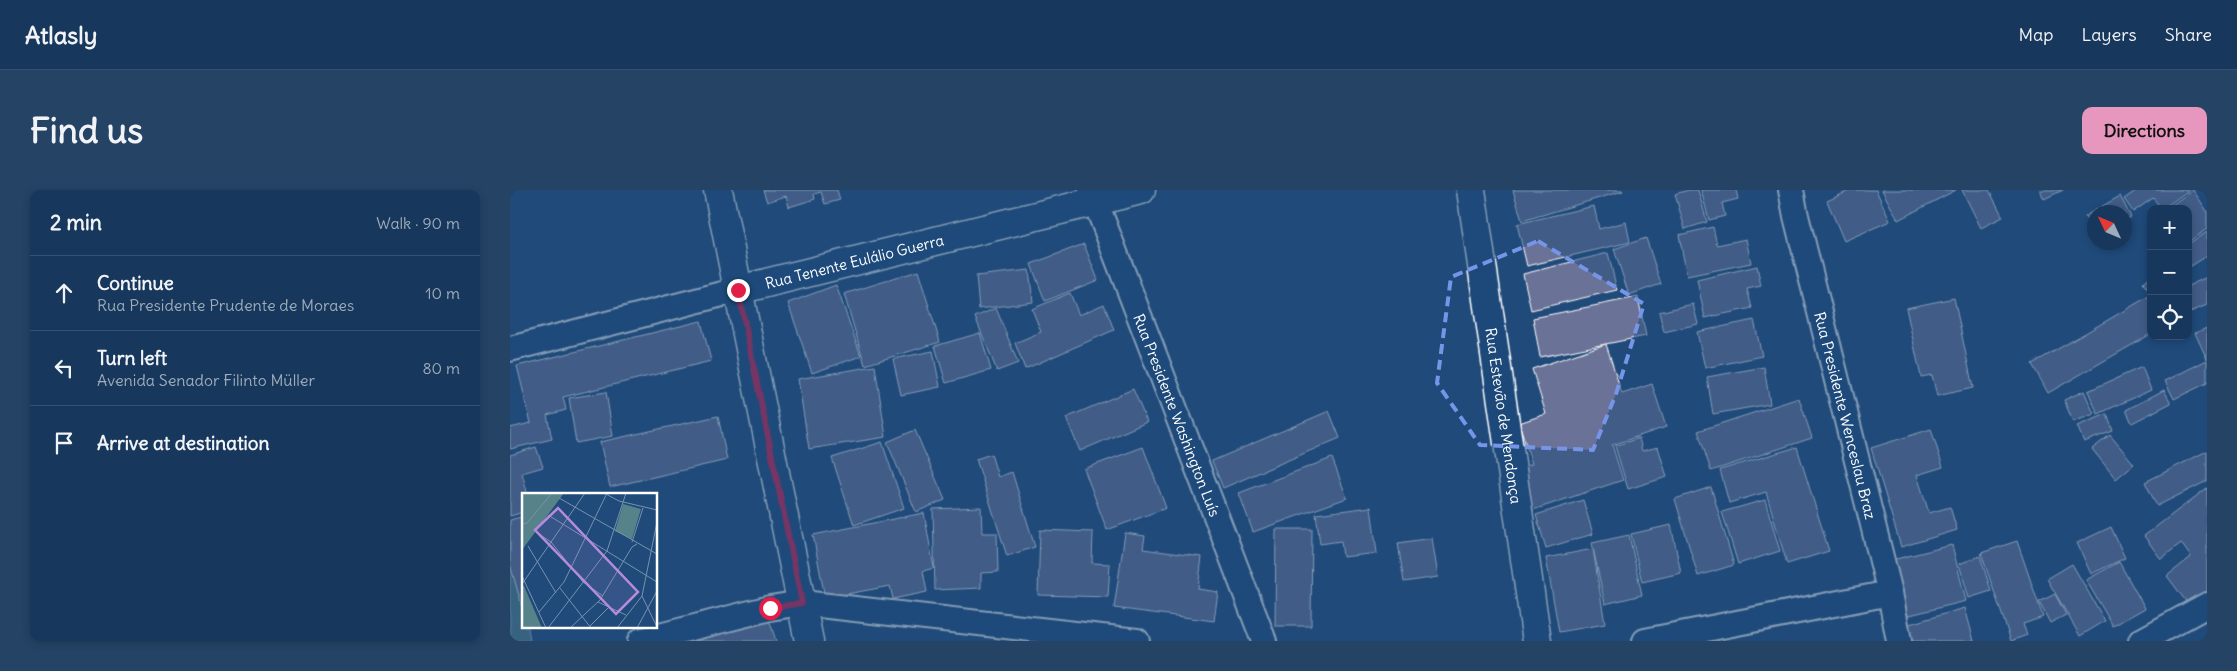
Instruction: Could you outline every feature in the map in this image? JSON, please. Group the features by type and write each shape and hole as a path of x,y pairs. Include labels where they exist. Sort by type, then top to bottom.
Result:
{"street":[{"path":"718,190 809,641"},
{"name":"Rua Tenente Eulálio Guerra","path":"510,349 1093,196 1140,190"},
{"name":"Rua Estevão de Mendonça","path":"1471,190 1537,641"},
{"name":"Rua Presidente Wenceslau Braz","path":"1791,190 1798,226 1890,593 1899,641"},
{"name":"Rua Presidente Washington Luís","path":"1093,196 1264,641"},
{"path":"1645,641 1890,593"},
{"path":"640,641 770,608 802,603 1137,641"},
{"path":"2141,641 2207,605"}],"highlighted area":[{"path":"1538,241 1644,304 1616,394 1593,450 1480,445 1437,383 1451,277"}],"green space":[{"path":"510,527 522,595 522,628 528,628 530,641 510,641"}],"building":[{"path":"763,190 837,190 840,200 825,204 821,192 814,194 815,199 789,207 786,196 767,202"},
{"path":"1513,190 1622,190 1623,191 1522,221"},
{"path":"1689,190 1698,190 1707,222 1685,229 1675,194"},
{"path":"1701,190 1736,190 1738,199 1722,203 1725,216 1709,220"},
{"path":"1851,190 1876,190 1890,221 1844,241 1827,201"},
{"path":"1882,190 1956,190 1898,220"},
{"path":"1962,190 1989,190 2003,217 1981,228"},
{"path":"2040,190 2063,190 2044,199"},
{"path":"2137,190 2189,190 2168,205 2159,205 2153,198 2133,212 2132,205 2128,205 2124,199"},
{"path":"2193,190 2207,211 2207,229 2192,239 2192,205 2172,205"},
{"path":"2120,196 2125,205 2104,205"},
{"path":"1594,206 1599,229 1626,222 1630,242 1527,266 1517,224"},
{"path":"1713,227 1717,245 1746,239 1751,263 1687,276 1679,235"},
{"path":"2207,232 2207,256 2192,265 2192,250 2192,241"},
{"path":"1646,238 1661,284 1629,295 1614,249"},
{"path":"1084,244 1098,280 1045,301 1031,264"},
{"path":"1608,253 1617,290 1531,310 1523,274"},
{"path":"1757,266 1761,286 1747,289 1752,308 1705,318 1697,280"},
{"path":"1029,270 1033,302 979,309 976,276"},
{"path":"918,271 940,342 865,365 844,294"},
{"path":"2207,277 2207,305 2192,311 2192,295 2192,284"},
{"path":"2147,280 2147,288 2143,283"},
{"path":"836,285 861,356 812,373 788,303"},
{"path":"1070,293 1079,315 1104,304 1114,330 1025,369 1015,343 1041,332 1032,309"},
{"path":"1638,297 1646,336 1540,357 1533,318"},
{"path":"2147,297 2147,336 2048,393 2032,364"},
{"path":"1954,298 1973,388 1937,396 1932,375 1921,377 1906,308"},
{"path":"1693,304 1698,324 1664,332 1659,312"},
{"path":"996,308 1018,363 997,371 975,317"},
{"path":"1754,320 1762,356 1705,368 1697,332"},
{"path":"701,321 711,361 563,397 566,410 547,415 552,439 510,449 510,428 531,423 517,366"},
{"path":"2207,328 2207,359 2195,333"},
{"path":"980,333 991,370 946,383 935,346"},
{"path":"1606,344 1622,394 1652,384 1666,427 1612,445 1623,480 1533,510 1519,468 1532,464 1519,423 1546,414 1532,369"},
{"path":"933,351 940,387 901,395 893,359"},
{"path":"2207,360 2207,383 2174,399 2165,381"},
{"path":"875,366 886,437 809,449 798,379"},
{"path":"1764,367 1770,404 1713,414 1707,377"},
{"path":"2142,367 2151,390 2098,414 2088,391"},
{"path":"1133,389 1147,422 1080,451 1066,418"},
{"path":"2164,390 2171,403 2132,423 2126,410"},
{"path":"2084,391 2094,414 2073,422 2064,400"},
{"path":"606,392 613,436 576,443 569,398"},
{"path":"1799,398 1812,438 1711,471 1698,431"},
{"path":"1329,411 1340,438 1223,488 1212,461"},
{"path":"2107,414 2113,431 2084,442 2077,426"},
{"path":"718,416 727,460 610,487 600,442"},
{"path":"1931,429 1943,467 1917,475 1929,513 1950,507 1957,530 1901,547 1871,448"},
{"path":"915,430 945,500 916,512 887,442"},
{"path":"2110,435 2134,464 2116,479 2092,449"},
{"path":"1639,438 1642,451 1658,447 1667,477 1628,489 1615,446"},
{"path":"882,442 904,508 854,525 832,458"},
{"path":"536,447 543,467 522,473 527,493 522,493 522,513 510,516 510,455"},
{"path":"1143,447 1166,508 1107,530 1084,469"},
{"path":"1797,447 1829,551 1787,564 1766,492 1729,503 1720,470"},
{"path":"2207,451 2207,481 2157,506 2145,482"},
{"path":"991,454 998,477 1012,472 1035,547 1007,556 976,459"},
{"path":"1332,458 1347,498 1253,532 1239,493"},
{"path":"1711,487 1734,565 1698,576 1675,499"},
{"path":"2207,488 2207,596 2191,608 2167,576 2191,557 2181,543 2161,559 2144,536"},
{"path":"1583,500 1593,534 1546,548 1536,515"},
{"path":"1765,500 1780,551 1738,564 1722,512"},
{"path":"981,507 982,533 997,533 998,572 981,573 981,588 935,590 933,509"},
{"path":"1371,507 1377,553 1343,557 1341,541 1320,544 1316,514"},
{"path":"924,513 934,568 923,571 927,592 893,599 890,586 825,598 813,535"},
{"path":"522,517 522,606 510,564 510,520"},
{"path":"1671,525 1681,573 1642,582 1631,534"},
{"path":"2111,527 2125,558 2091,574 2077,543"},
{"path":"1276,529 1312,529 1311,626 1275,626"},
{"path":"1040,530 1093,532 1092,563 1110,564 1108,597 1038,595"},
{"path":"1125,533 1145,536 1143,549 1202,557 1198,589 1218,592 1214,621 1114,608"},
{"path":"1629,535 1642,595 1605,604 1592,543"},
{"path":"1432,538 1438,577 1404,582 1398,543"},
{"path":"2017,541 2043,617 2023,624 2027,635 2011,641 1981,553"},
{"path":"1952,545 1966,601 1902,617 1888,561"},
{"path":"1593,549 1605,624 1559,632 1546,558"},
{"path":"1980,556 1991,591 1969,598 1959,564"},
{"path":"2119,562 2145,608 2113,626 2086,580"},
{"path":"2072,564 2105,621 2080,636 2047,579"},
{"path":"2055,594 2066,615 2050,623 2039,602"},
{"path":"1965,608 1974,641 1910,641 1906,625"},
{"path":"768,616 776,641 689,641"}],"route":[{"path":"738,290 802,603 770,608"}]}
